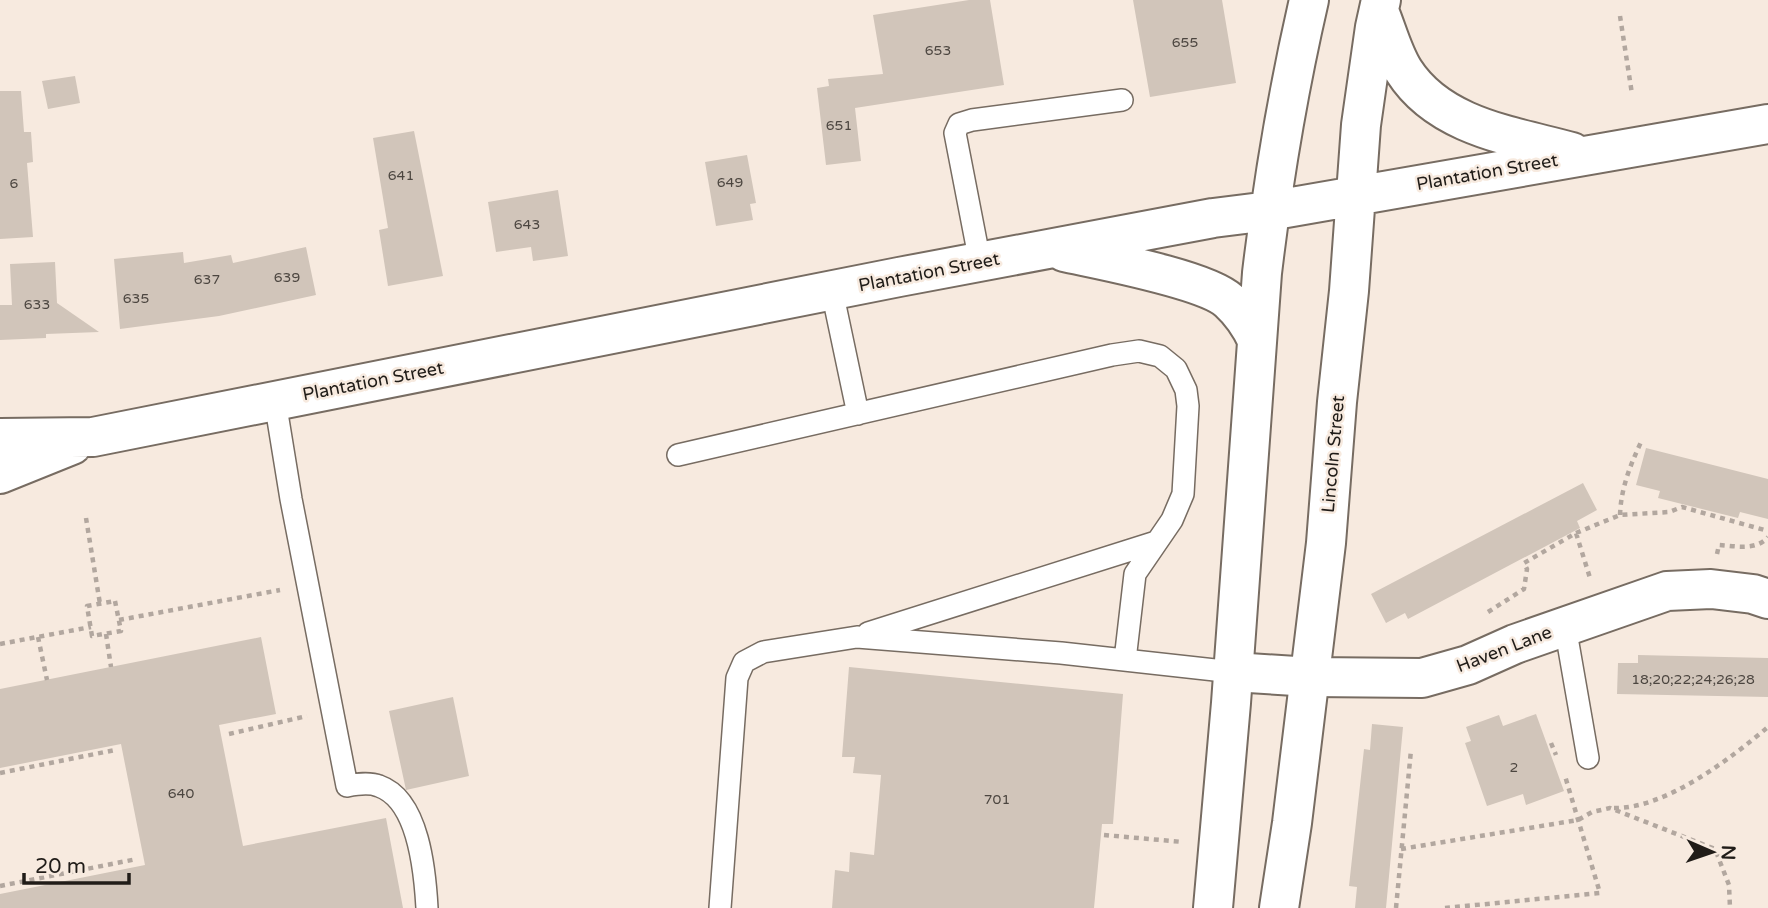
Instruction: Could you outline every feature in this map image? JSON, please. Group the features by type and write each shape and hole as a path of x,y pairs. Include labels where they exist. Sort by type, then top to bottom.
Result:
{"main road":[{"path":"1213,908 1269,211 1285,111 1309,0"},
{"path":"1380,5 1404,71 1426,97 1453,117 1584,155"},
{"name":"Lincoln Street","path":"1279,908 1311,677 1326,543 1349,291 1354,195 1362,119 1380,5"},
{"name":"Plantation Street","path":"0,474 93,437 1052,248 1768,124"},
{"path":"1052,248 1195,284 1227,299 1248,322 1257,340"},
{"name":"Plantation Street","path":"0,438 93,437"},
{"name":"Haven Lane","path":"1233,672 1311,677 1422,678 1468,664 1565,626 1667,591 1711,589 1754,594 1768,599"}],"lane":[{"path":"980,262 956,133 959,124 1122,100"},
{"path":"832,291 858,414"},
{"path":"678,455 1112,355 1139,351 1160,356 1177,369 1186,390 1188,406 1183,494 1172,520 1135,574 1125,660"},
{"path":"275,401 291,499 347,786 367,783 380,786 401,803 409,815 418,842 427,908"},
{"path":"720,908 737,678 744,662 763,652 857,637 1156,542"},
{"path":"1565,626 1588,758"},
{"path":"857,637 1233,672"}],"path":[{"path":"1620,16 1632,94"},
{"path":"1620,514 1621,494 1641,442"},
{"path":"1497,652 1485,614 1524,589 1527,569 1524,563 1576,534 1620,514 1669,512 1682,507 1768,531"},
{"path":"86,518 100,604"},
{"path":"1576,534 1601,613"},
{"path":"118,621 285,589"},
{"path":"115,601 121,631 92,636 87,606 100,604 115,601"},
{"path":"0,644 91,627"},
{"path":"106,634 111,667"},
{"path":"38,637 47,680"},
{"path":"229,734 311,715"},
{"path":"1401,849 1578,820 1592,812 1643,804 1696,781 1734,756 1768,727"},
{"path":"1445,908 1600,892 1570,789 1551,743"},
{"path":"0,773 115,750"},
{"path":"1396,908 1411,750"},
{"path":"1610,808 1715,849 1729,885 1730,908"},
{"path":"1104,835 1194,843"},
{"path":"0,886 137,859"}],"building":[{"path":"969,0 990,0 1004,85 855,108 861,161 826,165 817,88 829,86 828,79 883,74 873,15"},
{"path":"1133,0 1222,0 1236,83 1150,97"},
{"path":"75,76 80,103 48,109 42,81"},
{"path":"0,91 21,91 24,132 31,132 33,162 27,163 33,237 0,239"},
{"path":"414,131 443,276 388,286 379,230 388,228 373,138"},
{"path":"747,155 756,203 750,204 753,220 716,226 705,162"},
{"path":"558,190 568,256 533,261 531,247 496,252 488,202"},
{"path":"306,247 316,295 219,316 120,329 114,259 183,252 184,263 231,255 233,263"},
{"path":"55,262 57,303 99,332 46,334 46,338 0,340 0,305 12,305 10,264"},
{"path":"1646,448 1768,479 1768,519 1740,512 1738,518 1658,498 1660,491 1636,485"},
{"path":"1583,483 1597,510 1577,521 1580,528 1408,619 1405,613 1386,623 1371,594"},
{"path":"261,637 276,714 219,725 243,846 386,818 403,908 0,908 0,894 145,865 121,744 0,768 0,689"},
{"path":"1638,655 1768,658 1768,697 1617,694 1618,663 1638,663"},
{"path":"849,667 1123,694 1113,824 1102,824 1094,908 832,908 835,870 849,872 850,852 874,855 881,775 853,773 855,757 842,757"},
{"path":"453,697 469,776 406,790 389,711"},
{"path":"1536,714 1564,791 1526,805 1523,794 1487,806 1465,743 1471,741 1466,727 1499,715 1503,726"},
{"path":"1372,724 1403,727 1386,908 1355,908 1357,887 1349,886 1364,749 1370,750"}]}
